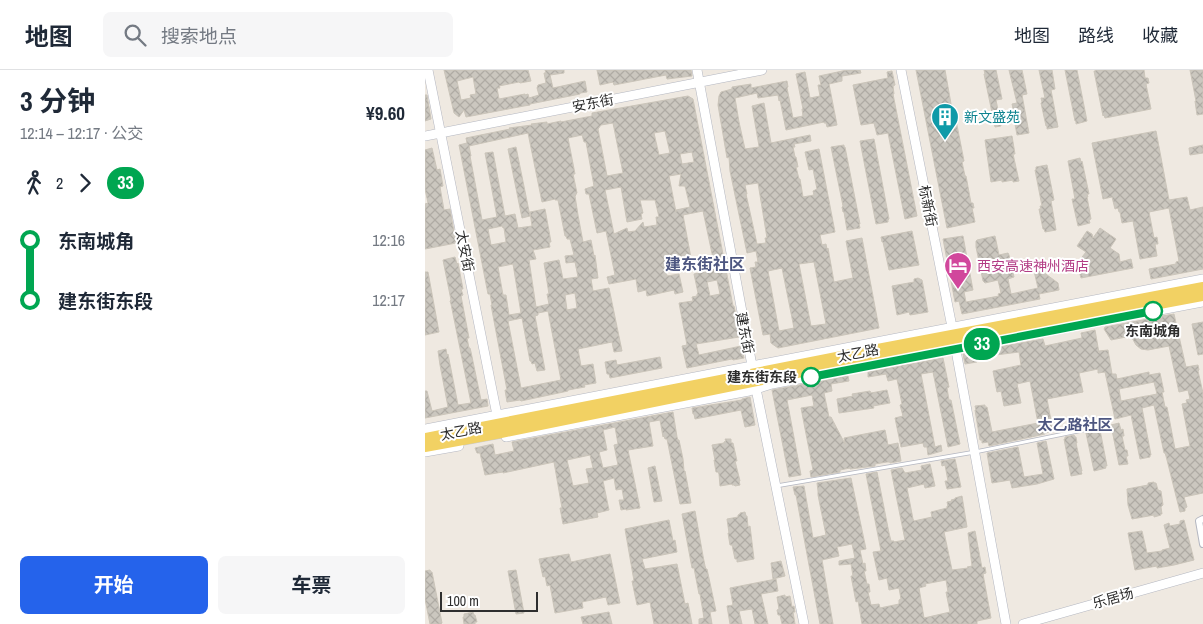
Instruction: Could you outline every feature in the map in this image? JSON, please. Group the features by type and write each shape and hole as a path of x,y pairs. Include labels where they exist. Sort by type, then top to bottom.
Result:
{"main road":[{"name":"太安街","path":"428,70 499,424"},
{"name":"建东街","path":"697,70 754,378 804,624"},
{"name":"安东街","path":"425,136 762,70"},
{"name":"标新街","path":"901,70 954,338 1007,624"},
{"path":"425,429 499,424 754,378 954,338 1203,279"},
{"name":"太乙路","path":"425,438 754,378 1203,286"},
{"name":"太乙路","path":"954,338 1203,296"},
{"path":"954,338 1203,302"},
{"path":"425,452 754,378"},
{"name":"太乙路","path":"425,447 499,424"},
{"name":"乐居场","path":"1023,624 1203,572"}],"street":[{"path":"1203,519 1199,521 1203,544"}],"lane":[{"path":"776,486 975,452 1103,426"}],"building":[{"path":"444,70 528,70 531,81 499,86 500,88 497,88 499,99 525,94 528,94 529,98 539,95 538,85 546,83 545,70 564,70 564,73 550,75 553,88 585,81 587,92 580,94 466,117 464,110 459,117 454,113","holes":["473,77 476,94 470,95 471,98 461,100 457,81"]},
{"path":"597,70 691,70 692,76 667,79 666,75 614,85 613,82 600,85"},
{"path":"847,70 860,70 861,73 842,76 842,81 829,84 837,125 827,127 824,122 786,130 778,95 758,98 757,93 735,98 745,149 759,147 752,106 764,103 771,143 810,135 811,141 794,144 795,147 793,147 803,197 814,195 813,191 817,189 813,169 809,170 805,152 819,149 835,232 820,235 822,245 826,244 828,248 834,282 853,278 846,241 862,238 879,328 778,348 771,343 770,334 763,335 750,268 756,267 755,262 758,262 756,251 747,253 730,171 729,157 727,158 718,105 719,96 721,92 732,89 732,87 751,84 751,88 787,81 793,118 803,116 796,74 805,72 810,98 820,96 818,85 821,85 819,76","holes":["758,183 767,238 765,238 766,243 757,244 745,185","814,262 826,324 811,326 799,264","782,268 794,328 779,331 768,271"]},
{"path":"916,70 945,70 953,116 955,115 964,161 962,162 971,203 973,203 974,208 972,208 975,222 947,228"},
{"path":"984,70 996,70 1002,99 996,100 1001,126 995,127"},
{"path":"1009,70 1022,70 1027,94 1022,95 1029,133 1017,135 1012,104 1017,103"},
{"path":"1039,70 1052,70 1055,89 1051,90 1058,127 1047,129 1046,126 1041,103 1041,98 1045,98"},
{"path":"1065,70 1077,70 1087,121 1076,124"},
{"path":"1095,70 1144,70 1145,78 1148,78 1149,83 1146,84 1151,109 1105,118 1103,116"},
{"path":"1190,70 1203,70 1203,114 1197,115"},
{"path":"892,71 895,85 893,86 893,94 917,216 905,219 888,133 877,135 874,123 861,125 853,85 888,78 887,72"},
{"path":"425,95 427,95 431,119 425,121"},
{"path":"688,96 693,99 739,337 696,344 699,355 741,346 744,358 687,368 682,346 687,345 679,303 693,301 692,297 697,296 698,293 694,274 712,270 710,264 714,263 703,211 683,215 691,258 677,261 677,263 666,265 665,267 667,276 679,274 683,292 675,294 674,290 647,296 646,290 638,292 636,279 609,284 607,277 615,275 606,231 597,233 589,194 586,194 585,189 594,186 586,142 584,142 582,135 568,138 575,174 573,174 577,193 575,196 583,242 591,240 595,255 598,278 591,279 593,291 609,288 622,351 614,352 612,342 578,349 581,366 593,364 596,383 568,391 521,401 507,402 505,390 507,390 490,294 488,294 459,145 467,143 466,138 531,124 547,122 547,124 592,116 592,113","holes":["613,123 623,173 607,176 598,129 601,125","665,131 670,153 659,155 654,133","528,133 542,202 558,200 565,236 567,239 570,239 574,255 565,256 566,263 575,262 578,277 563,279 559,260 544,263 549,304 536,307 529,260 536,259 533,250 550,247 549,242 551,242 545,209 530,212 532,226 518,228 515,214 505,216 493,152 485,153 497,217 482,220 469,146","692,152 694,162 682,164 680,154","681,174 679,186 685,186 690,207 676,210 676,212 669,176","621,187 627,222 642,219 641,214 643,213 640,200 655,200 659,217 656,217 657,225 644,227 643,222 635,231 628,232 627,228 614,234 605,190","502,226 506,242 491,245 488,229","513,264 521,313 509,315 506,295 503,295 498,267","717,280 720,294 710,296 707,282","575,293 577,308 567,310 565,295","548,311 561,380 521,388 508,321 522,318 530,361 532,364 535,363 537,371 545,370 535,316 538,313"]},
{"path":"1156,131 1169,200 1187,197 1190,210 1203,207 1203,269 1151,279 1149,269 1176,264 1179,261 1169,208 1149,212 1154,238 1157,237 1158,244 1155,244 1157,256 1140,259 1133,221 1122,223 1120,212 1118,208 1115,209 1112,197 1103,199 1092,143"},
{"path":"1012,136 1015,154 1013,154 1019,181 1002,182 1002,180 991,182 985,140"},
{"path":"874,139 889,219 888,222 876,224 860,141"},
{"path":"844,145 860,224 860,228 847,230 831,147"},
{"path":"1203,145 1203,153 1190,155 1189,148"},
{"path":"516,147 530,216 522,218 508,149"},
{"path":"432,148 437,170 440,169 443,186 440,187 444,210 450,209 456,243 425,249 425,204 428,203 425,189 425,150"},
{"path":"1080,158 1089,194 1087,194 1087,197 1091,219 1089,220 1090,223 1078,226 1072,199 1075,199 1068,161"},
{"path":"1047,165 1054,200 1051,201 1056,230 1045,232 1039,209 1042,206 1035,170 1036,167"},
{"path":"1100,228 1116,239 1110,248 1119,254 1120,262 1131,259 1133,268 1081,278 1078,267 1085,265 1079,261 1086,252 1077,246 1087,231 1092,234 1093,238"},
{"path":"912,231 919,265 889,270 881,237"},
{"path":"963,236 973,290 964,292 966,302 999,296 998,294 1001,293 998,280 985,283 983,281 976,247 977,240 995,236 999,255 1008,253 1009,255 1014,277 1008,279 1011,294 1038,288 1034,271 1042,269 1043,272 1058,283 1059,290 1039,294 1040,299 962,314 959,301 955,302 943,239"},
{"path":"455,257 463,289 461,289 463,295 461,296 469,338 467,338 469,348 481,400 487,399 488,406 425,418 425,391 427,391 432,411 448,407 438,351 446,349 448,354 458,405 471,403 443,260"},
{"path":"425,272 428,272 439,332 425,335"},
{"path":"914,279 922,280 928,312 910,315 909,312 897,315 892,286 914,282"},
{"path":"1174,314 1186,367 1198,365 1203,393 1203,493 1184,497 1187,507 1185,511 1180,512 1164,453 1154,405 1142,408 1151,455 1150,457 1140,459 1131,415 1115,419 1105,372 1098,373 1098,369 1079,373 1083,392 1047,399 1053,431 989,446 988,442 982,443 975,406 985,405 987,407 992,432 1038,423 1030,381 1017,384 1021,403 1004,406 1001,391 997,392 993,371 1021,365 1019,352 988,356 987,349 1043,339 1045,346 1082,338 1081,333 1095,330 1099,353 1099,351 1108,350 1112,374 1116,374 1117,379 1149,372 1149,375 1160,373 1164,392 1162,392 1165,407 1167,407 1175,449 1190,446 1182,404 1187,403 1186,400 1190,399 1188,390 1179,392 1169,346 1148,350 1141,349 1136,345 1131,336 1111,340 1104,329 1105,327 1162,318 1162,316","holes":["1154,382 1157,394 1121,401 1119,389"]},
{"path":"1203,322 1203,354 1198,355 1192,324"},
{"path":"975,352 977,362 965,364 963,354"},
{"path":"660,357 662,368 610,378 609,374 607,374 605,362 616,360 617,365"},
{"path":"943,358 949,387 947,388 949,400 951,400 960,444 948,447 933,372 921,374 935,447 941,445 942,451 928,455 927,447 924,447 923,443 901,447 895,418 903,416 897,379 888,381 886,374 868,377 868,372"},
{"path":"848,376 849,381 831,384 832,391 824,393 829,417 831,417 845,444 844,438 885,430 888,445 898,443 901,461 850,468 840,470 840,472 811,477 810,471 813,470 801,408 814,406 812,395 787,400 801,475 789,477 772,390"},
{"path":"887,390 890,403 873,406 874,408 839,413 837,399 853,396 852,394"},
{"path":"750,397 755,425 745,427 741,410 695,419 693,414 692,408"},
{"path":"673,412 691,503 680,504 667,439 663,437 660,420 649,422 653,446 628,450 640,508 621,510 619,500 624,500 622,489 616,490 614,478 603,481 609,510 597,513 598,517 563,524 554,462 485,475 480,453 477,453 475,448 493,444 495,455 514,451 512,442","holes":["615,427 618,444 614,445 618,465 603,468 599,452 607,450 603,430","590,455 593,468 586,469 589,483 573,486 567,460"]},
{"path":"1119,423 1121,430 1123,429 1124,436 1122,436 1125,450 1127,450 1128,464 1119,465 1111,425"},
{"path":"1100,430 1107,466 1105,466 1106,468 1094,471 1086,433"},
{"path":"1074,435 1076,437 1082,474 1071,476 1064,439"},
{"path":"725,439 731,439 731,443 733,443 740,485 720,486 712,445 724,443"},
{"path":"1046,441 1054,479 1012,488 1010,480 992,483 987,453 1018,447 1024,477 1043,474 1037,443"},
{"path":"955,459 961,487 947,489 945,481 948,481 945,465 942,466 941,461"},
{"path":"930,464 935,486 925,488 924,484 907,488 913,519 914,521 932,517 931,512 947,508 947,502 962,496 967,527 944,532 952,570 972,566 968,533 975,531 982,568 985,567 986,573 983,574 991,618 977,621 977,624 862,624 851,576 853,576 851,564 839,565 839,561 855,558 852,544 837,547 839,556 822,560 833,624 820,624 793,487 804,486 813,538 826,535 817,483 851,478 866,549 860,550 863,564 865,563 866,571 864,571 867,584 869,584 870,592 868,592 871,605 879,604 880,608 899,604 901,599 899,588 889,590 887,578 879,580 873,552 881,551 866,474 877,472 889,533 891,541 894,542 905,540 891,470 902,468 905,473 922,470 921,466","holes":["946,580 948,592 946,592 950,612 924,618 919,588 926,586 925,584"]},
{"path":"655,466 662,501 654,502 648,468"},
{"path":"1154,482 1158,490 1161,491 1162,514 1154,517 1154,515 1132,519 1128,505 1127,489"},
{"path":"695,511 705,566 716,611 710,612 712,624 699,624 699,619 704,618 682,514"},
{"path":"745,512 748,527 750,526 754,559 737,562 732,545 730,545 727,519 738,517 740,513"},
{"path":"669,520 677,552 642,559 645,569 677,564 685,604 688,603 692,624 654,624 650,602 637,605 625,529"},
{"path":"1184,520 1194,560 1157,568 1157,566 1135,570 1128,533 1142,531 1147,553 1162,551 1170,548 1164,525 1169,523 1170,526 1180,524 1180,521"},
{"path":"569,554 571,562 610,554 620,603 608,605 606,597 582,602 583,608 555,613 550,585 547,586 545,576 543,577 539,559"},
{"path":"781,561 785,576 773,579 771,563"},
{"path":"430,570 432,572 441,624 430,624 425,599 425,571"},
{"path":"516,570 524,613 516,614 508,571"},
{"path":"776,579 778,591 761,594 768,624 755,624 752,609 739,611 742,624 730,624 727,606 733,605 730,588"},
{"path":"785,595 785,597 790,596 792,607 794,606 795,624 782,624 780,615 778,615 777,597"},
{"path":"473,612 477,622 475,624 464,624 464,614"},
{"path":"609,612 612,624 583,624 581,617"}],"bus line":[{"name":"33","path":"811,377 1153,311"}],"place":[{"name":"新文盛苑","path":"945,141"},
{"name":"西安高速神州酒店","path":"958,290"},
{"name":"东南城角","path":"1153,311"},
{"name":"建东街东段","path":"811,377"}],"district":[{"name":"建东街社区","path":"705,264"},
{"name":"太乙路社区","path":"1075,424"}]}
